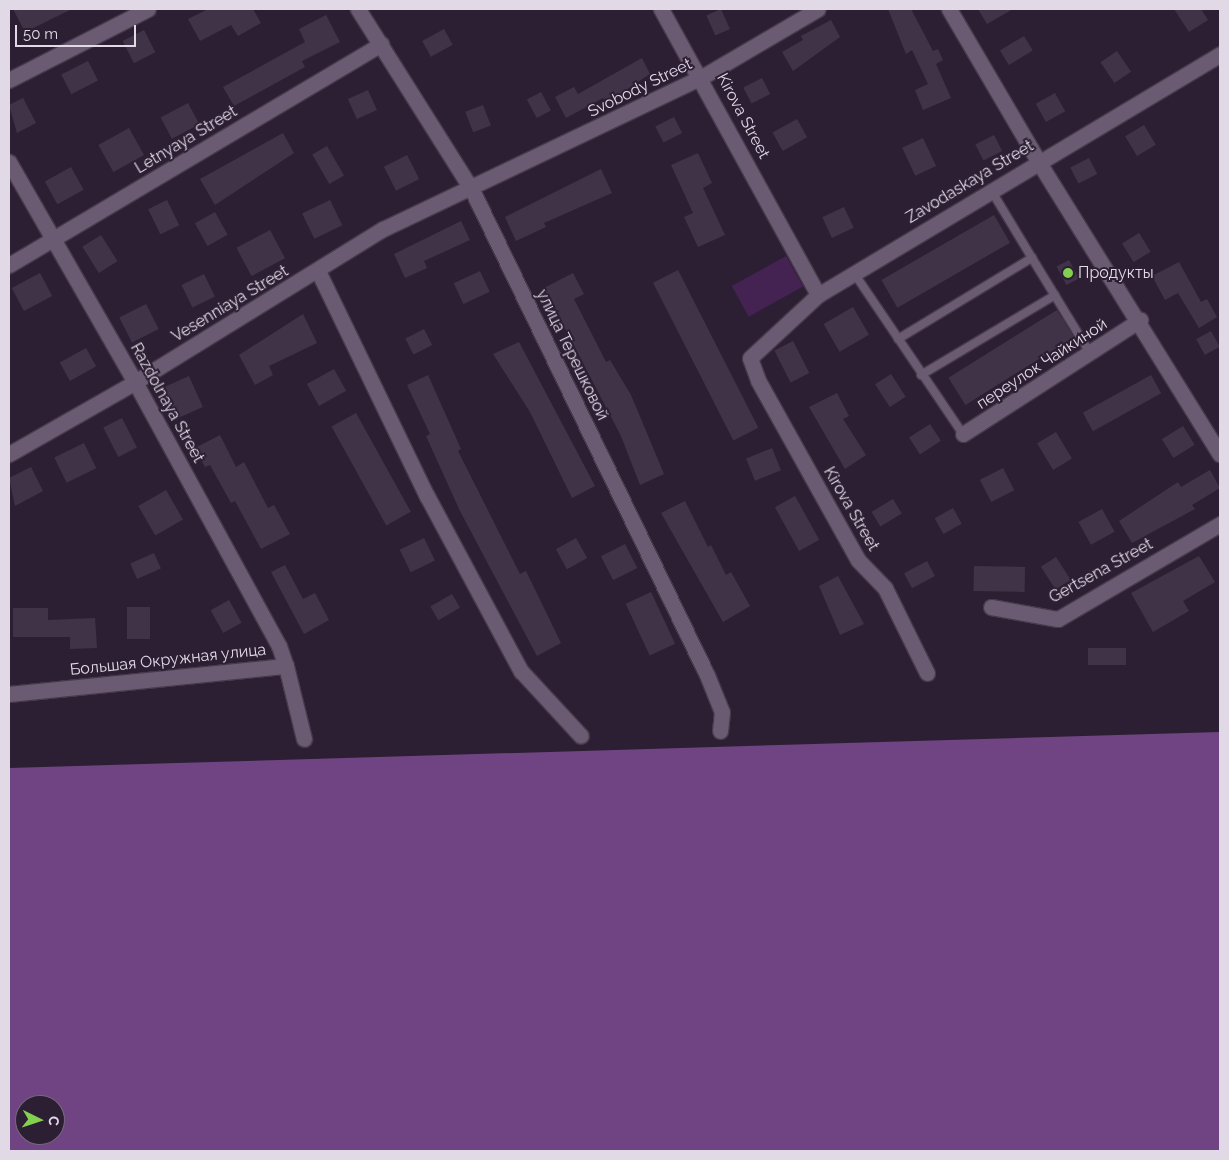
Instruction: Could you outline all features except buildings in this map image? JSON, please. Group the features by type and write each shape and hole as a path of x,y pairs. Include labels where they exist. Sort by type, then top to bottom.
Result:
{"street":[{"path":"9,80 148,9"},
{"name":"улица Терешковой","path":"358,9 472,190 707,674 722,712 720,731"},
{"name":"Kirova Street","path":"661,9 702,77 818,295"},
{"name":"Svobody Street","path":"472,190 702,77 818,9"},
{"path":"949,9 1038,161 1140,320 1220,454"},
{"name":"Letnyaya Street","path":"9,265 381,44"},
{"name":"Zavodaskaya Street","path":"750,358 818,295 1038,161 1220,54"},
{"name":"Razdolnaya Street","path":"9,162 136,382 279,646 286,666"},
{"name":"Vesenniaya Street","path":"9,454 136,382 383,229 472,190"},
{"path":"318,271 427,496 521,671 581,736"},
{"name":"переулок Чайкиной","path":"963,434 1140,320"},
{"name":"Kirova Street","path":"750,358 758,380 858,560 886,588 927,673"},
{"name":"Gertsena Street","path":"991,607 1058,619 1220,524"},
{"name":"Большая Окружная улица","path":"9,694 286,666 304,739"}],"lane":[{"path":"991,190 1090,353"},
{"path":"898,339 1032,258"},
{"path":"854,273 921,375 963,434"},
{"path":"921,375 1055,295"}],"shaded area":[{"path":"786,256 803,287 749,317 732,286"},
{"path":"1220,732 1220,1151 9,1151 9,768"}],"place":[{"name":"Продукты","path":"1068,273"}]}
